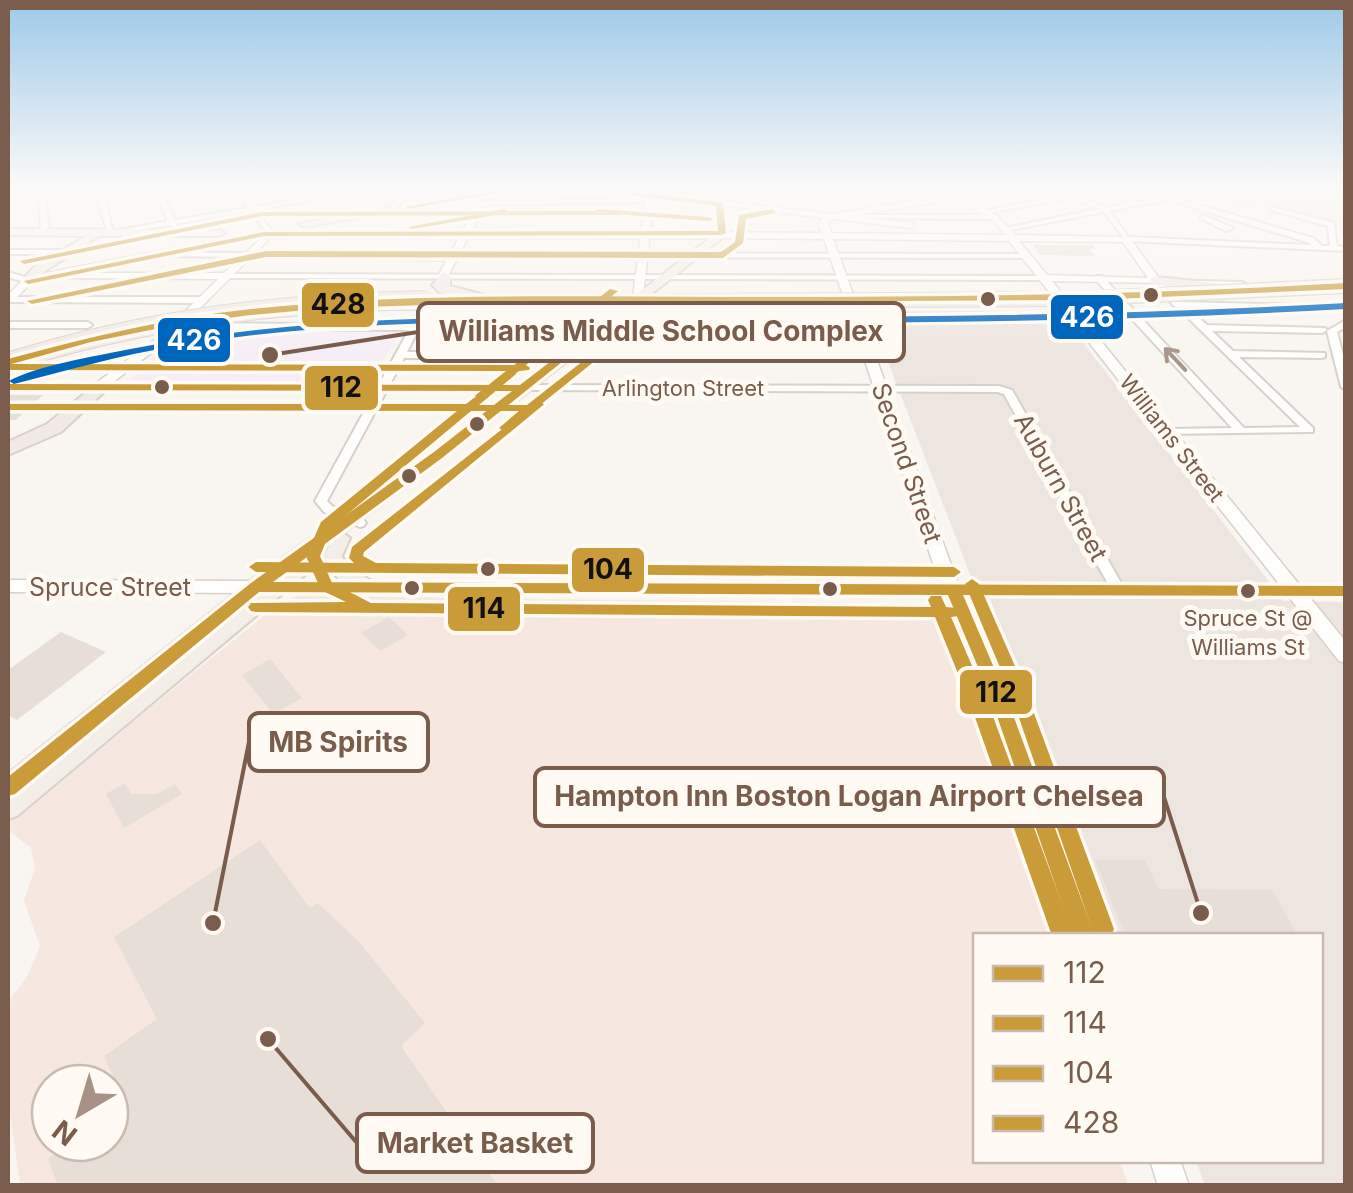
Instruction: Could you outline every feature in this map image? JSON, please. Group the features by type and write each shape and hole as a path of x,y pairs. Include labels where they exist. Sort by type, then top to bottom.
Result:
{"highway":[{"path":"443,276 439,285 445,290 501,300"},
{"path":"8,366 108,332 194,315 370,300 1165,295 1197,288 1247,286 1346,288"},
{"path":"8,353 112,322 236,302 1165,295 1346,288"},
{"path":"598,329 648,310 683,307 1141,305 1346,288"},
{"path":"632,302 683,307"},
{"path":"8,449 54,428 99,387"}],"main road":[{"path":"28,281 71,247"},
{"path":"28,281 163,254 181,247"},
{"path":"8,788 256,587 353,520 705,247"},
{"path":"353,520 333,556 338,569 368,588"},
{"path":"8,808 341,538"}],"street":[{"path":"99,387 176,326 255,247"},
{"path":"443,276 459,247"},
{"path":"632,302 641,277 644,247"},
{"name":"Second Street","path":"831,247 954,592 998,696 1083,933"},
{"name":"Williams Street","path":"1019,247 1346,656"},
{"path":"1131,247 1165,295 1308,430 1168,432"},
{"path":"1291,247 1346,249"},
{"path":"8,252 59,255"},
{"path":"163,254 1026,256"},
{"path":"8,274 28,281"},
{"path":"58,275 1099,278 1165,295 1304,307"},
{"path":"1099,278 1241,431"},
{"path":"8,285 28,281"},
{"path":"8,299 28,281"},
{"path":"8,299 202,300"},
{"path":"353,520 328,509 321,501 427,306"},
{"path":"858,317 1075,316"},
{"path":"1346,322 1332,331 1346,387"},
{"path":"8,325 88,325"},
{"path":"176,326 598,329"},
{"path":"1202,328 1322,330"},
{"path":"1230,354 1322,355"},
{"path":"400,355 565,355"},
{"name":"Arlington Street","path":"8,387 999,389"},
{"name":"Auburn Street","path":"999,389 1008,392 1118,590"},
{"name":"Spruce Street","path":"8,586 954,592 1293,590"},
{"path":"1293,590 1346,591"}],"shaded area":[{"path":"872,320 1066,321 1284,601 1345,602 1345,1185 1205,1185 1197,1163 1323,1163 1323,933 1108,933"},
{"path":"182,329 400,331 370,383 129,380"},
{"path":"297,596 937,604 948,625 1047,933 973,933 973,1163 1121,1163 1128,1185 20,1185 8,1097 8,1001 26,979 40,946 24,901 35,868 31,848 8,830 8,822 275,607"}],"building":[{"path":"1034,247 1095,249 1089,249 1095,256 1040,255"},
{"path":"8,395 43,395 16,420 8,420"},
{"path":"389,617 408,635 380,651 361,633"},
{"path":"61,632 106,652 17,720 8,715 8,670"},
{"path":"270,659 302,698 273,714 242,675"},
{"path":"125,783 131,794 157,794 175,784 182,794 124,828 106,794"},
{"path":"260,840 310,908 318,903 359,942 425,1023 401,1046 498,1186 58,1186 49,1163 130,1163 130,1063 107,1063 104,1056 157,1019 114,937"},
{"path":"1095,860 1145,860 1158,889 1272,890 1296,933 1125,933"}],"transit line":[{"name":"104","path":"24,261 97,247"},
{"name":"112","path":"28,281 200,247"},
{"name":"114","path":"32,301 266,254 723,255 734,247"},
{"name":"428","path":"8,362 170,323 330,305 492,300 1088,297 1346,286"},
{"name":"104","path":"481,396 613,291"},
{"name":"426","path":"14,381 175,343 333,325 493,320 1088,317 1346,306"},
{"name":"112","path":"8,788 256,587 438,455 625,307"},
{"name":"114","path":"505,428 637,323"},
{"name":"104","path":"8,367 525,368"},
{"name":"114","path":"512,372 326,525 313,556 326,586 369,608 954,612"},
{"name":"112","path":"8,387 525,388"},
{"name":"104","path":"538,404 357,550 356,558 374,568 954,572"},
{"name":"114","path":"8,407 525,408"},
{"name":"104","path":"256,567 382,568"},
{"name":"104","path":"972,584 1017,689 1103,929"},
{"name":"112","path":"256,587 1346,591"},
{"name":"112","path":"954,592 998,696 1083,933"},
{"name":"114","path":"936,600 979,703 1062,933"},
{"name":"114","path":"256,607 382,608"}],"place":[{"name":"Williams Middle School Complex","path":"270,355"},
{"name":"Spruce St @ Williams St","path":"1248,591"},
{"name":"Hampton Inn Boston Logan Airport Chelsea","path":"1201,913"},
{"name":"MB Spirits","path":"213,923"},
{"name":"Market Basket","path":"268,1039"}]}
